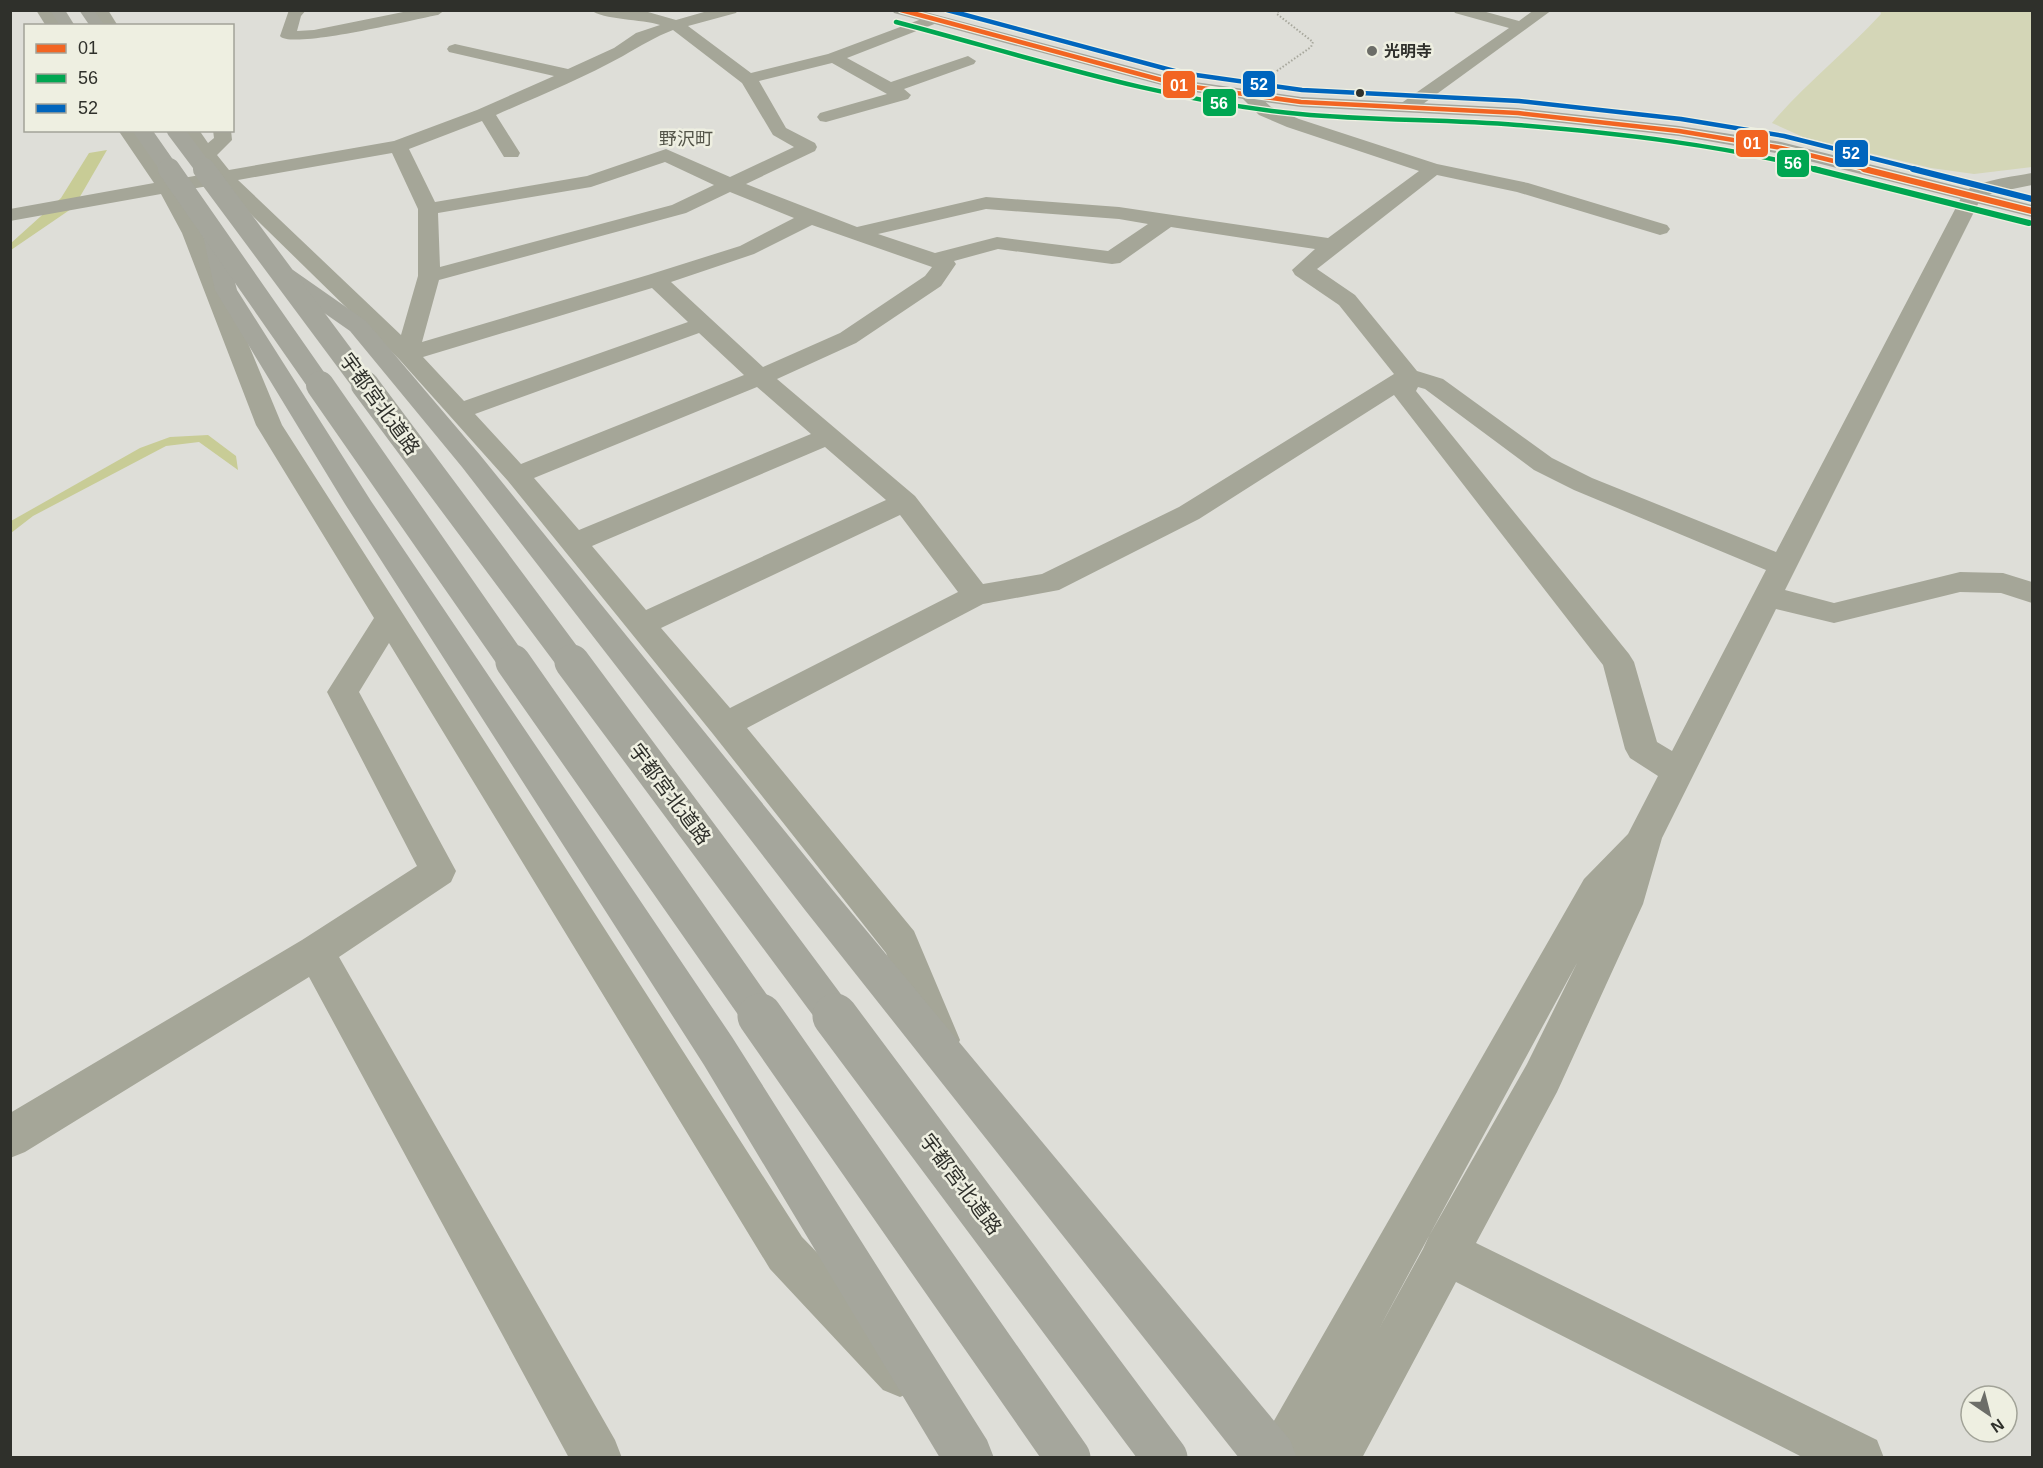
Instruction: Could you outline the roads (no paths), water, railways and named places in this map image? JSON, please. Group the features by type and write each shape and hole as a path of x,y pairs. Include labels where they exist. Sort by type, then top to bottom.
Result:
{"highway":[{"path":"57,10 67,24"},
{"path":"86,10 96,24"},
{"path":"899,10 1142,77 1250,97 1301,102 1518,113 1690,132 1781,148 1973,194 2032,211"},
{"name":"宇都宮北道路","path":"143,132 1068,1458"},
{"name":"宇都宮北道路","path":"177,132 1165,1458"},
{"path":"212,231 226,290 366,514 718,1051 959,1441"},
{"path":"285,275 358,326 471,461 818,899 1272,1458"}],"street":[{"path":"43,10 53,24"},
{"path":"100,10 110,24"},
{"path":"299,10 294,14 288,36 314,35 438,10"},
{"path":"429,276 679,209 808,147 779,130 760,95 748,79 676,25 638,14 598,10"},
{"path":"10,215 166,186 217,154 398,146 448,130 487,114 620,51 627,44 676,25 731,10"},
{"path":"1460,10 1521,27"},
{"path":"1406,108 1545,10"},
{"path":"748,79 834,57 933,20"},
{"path":"455,49 572,75"},
{"path":"826,117 902,95 834,57"},
{"path":"890,88 968,60"},
{"path":"1250,97 1265,111 1293,123 1433,169 1521,187 1660,229"},
{"path":"487,114 511,153"},
{"path":"128,132 166,186 192,233 269,425 786,1253 959,1441"},
{"path":"191,132 217,154 460,411 517,475 725,726 901,943 947,1058"},
{"path":"398,146 428,209 429,276 408,354"},
{"path":"428,209 591,181 666,155 811,218 945,264 933,281 848,338 760,377 517,475"},
{"path":"1433,169 1332,245 1303,270 1347,300 1408,376 1434,384 1543,464 1583,484 1783,566"},
{"path":"1334,1458 1542,1078 1624,904 1644,838 1973,194 1988,188 2032,179"},
{"path":"29,192 38,192 43,209"},
{"path":"857,233 986,203 1119,213 1332,245"},
{"path":"10,236 43,209"},
{"path":"408,354 656,280 747,250 811,218"},
{"path":"935,260 997,243 1112,258 1167,220"},
{"path":"656,280 760,377 905,502 976,595"},
{"path":"460,411 703,324"},
{"path":"725,726 976,595 1049,583 1189,513 1408,376"},
{"path":"1408,376 1404,392 1618,662 1642,749 1678,772"},
{"path":"574,543 828,436"},
{"path":"641,625 905,502"},
{"path":"1768,595 1789,603 1834,613 1960,582 2003,583 2032,593"},
{"path":"10,1137 316,952 438,871 343,692 389,618"},
{"path":"1281,1458 1597,890 1644,838"},
{"path":"316,952 597,1458"},
{"path":"1446,1252 1859,1458"}],"place":[{"name":"光明寺","path":"1372,51"}],"district":[{"name":"野沢町","path":"686,139"}]}
